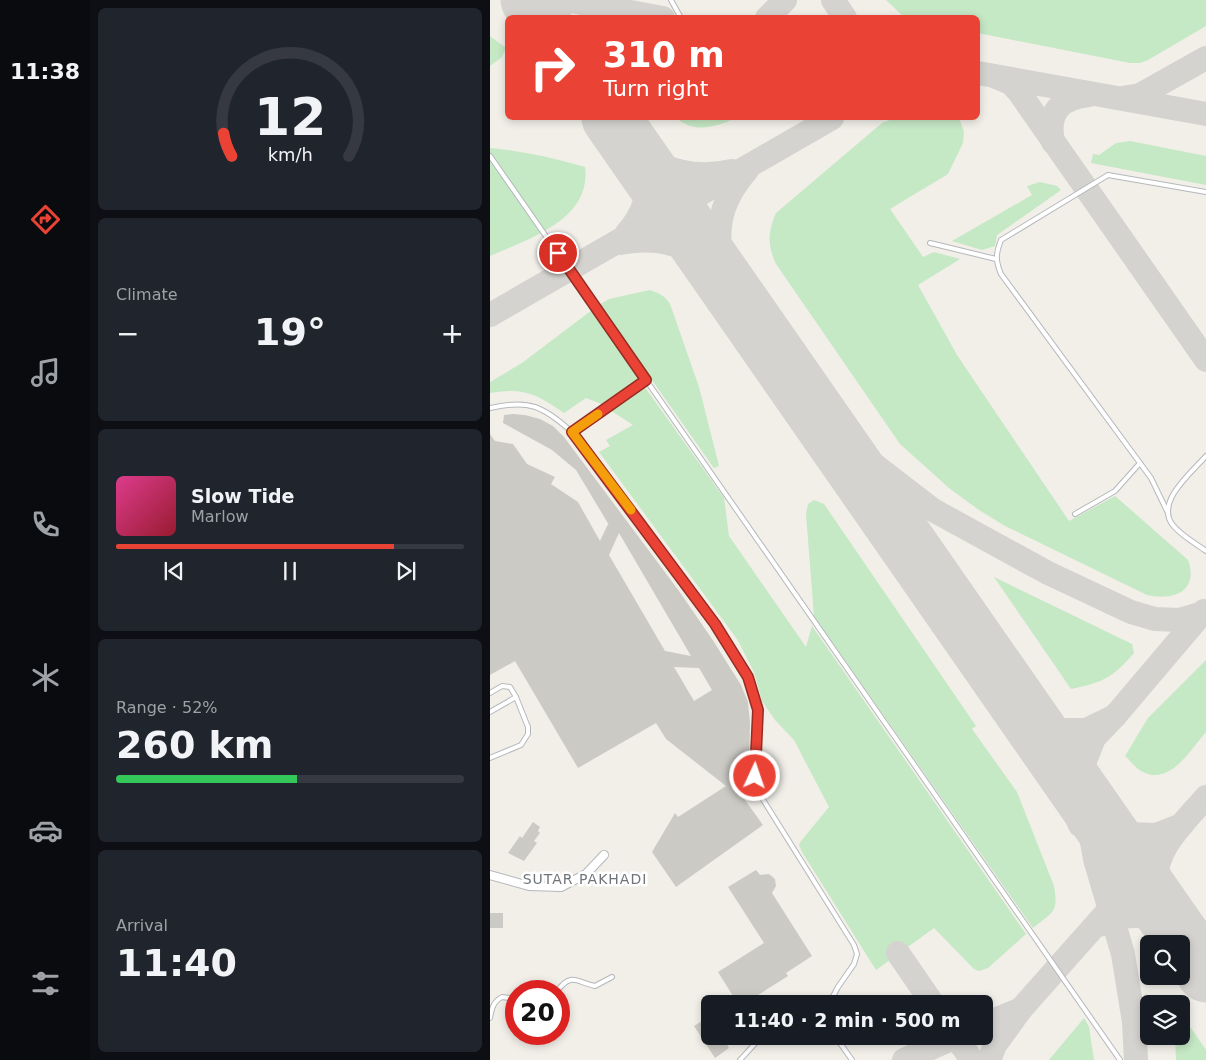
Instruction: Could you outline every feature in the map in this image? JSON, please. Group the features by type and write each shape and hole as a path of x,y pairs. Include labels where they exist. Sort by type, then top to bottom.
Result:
{"street":[{"path":"490,875 529,886 561,887 586,874 604,854"}],"lane":[{"path":"671,0 679,15"},
{"path":"490,156 1120,1060"},
{"path":"1206,192 1108,175 1002,240 996,252 996,259 1001,274 1151,478 1172,524 1206,551"},
{"path":"930,243 996,259"},
{"path":"572,432 646,380"},
{"path":"490,408 511,403 524,403 541,409 558,419 572,432 715,624 748,677 758,710 755,776 758,789 854,945 857,954 854,964 834,995"},
{"path":"1168,513 1168,502 1173,493 1206,456"},
{"path":"1075,514 1115,491 1140,463"},
{"path":"490,693 502,686 510,687 528,727 528,734 521,745 490,758"},
{"path":"490,712 516,697"},
{"path":"568,980 574,979 594,986 612,977"},
{"path":"490,1018 496,1000 505,997"},
{"path":"740,1060 754,1045"},
{"path":"841,1045 852,1060"}],"green space":[{"path":"886,0 1206,0 1206,26 1140,63 1130,63 980,33 980,15 902,15"},
{"path":"490,36 505,47 505,50 502,57 490,66"},
{"path":"679,120 730,120 705,127 690,126"},
{"path":"890,120 960,120 964,132 963,143 948,174 890,209 923,257 934,252 960,259 918,285 957,355 1069,521 1115,496 1188,560 1191,571 1190,579 1182,591 1175,595 1147,595 1005,526 949,488 900,444 776,264 771,250 770,238 771,226 776,213 882,123"},
{"path":"1130,141 1206,156 1206,185 1091,163 1093,154 1099,155 1116,143"},
{"path":"490,148 538,155 585,167 584,185 578,201 568,214 539,234 490,256"},
{"path":"1040,182 1057,186 1061,190 997,235 995,246 982,250 952,241 1032,195 1027,186"},
{"path":"650,290 662,295 670,304 699,387 719,466 714,468 599,305 609,299"},
{"path":"592,310 637,374 638,382 604,405 586,398 564,413 546,401 530,394 512,391 490,393 490,382 522,363"},
{"path":"644,386 724,498 729,536 806,647 812,626 1026,934 988,968 979,971 974,969 934,928 876,970 802,852 799,845 801,841 829,807 794,740 775,720 762,701 754,672 737,639 599,452 610,446 606,440 633,425 610,410"},
{"path":"814,500 824,504 976,726 972,729 1017,792 1054,886 1056,902 1053,911 1033,928 814,616 806,514 808,504"},
{"path":"994,577 1132,644 1134,653 1107,678 1071,689"},
{"path":"1206,660 1206,732 1187,756 1171,770 1153,775 1140,771 1125,756 1148,718"},
{"path":"1084,1018 1089,1027 1094,1060 1049,1060"},
{"path":"1191,1028 1206,1050 1206,1060 1176,1060 1175,1045 1190,1045"}],"building":[{"path":"504,415 525,415 540,419 553,426 564,437 679,591 741,685 748,702 750,723 749,768 746,769 748,772 732,782 763,825 676,887 652,852 675,813 678,817 726,786 666,739 656,723 578,768 515,661 490,675 490,434 495,441 513,444 527,464 555,477 551,484 578,502 600,541 609,525 576,470 552,450 503,423","holes":["619,533 691,656 665,651 609,555","674,667 699,668 712,690 694,701"]},
{"path":"533,822 540,827 538,831 540,833 534,841 537,843 524,861 508,853"},
{"path":"756,870 760,875 769,874 775,879 776,886 772,893 812,956 786,973 788,976 758,995 732,995 718,972 764,943 728,887"},
{"path":"490,913 503,913 503,928 490,928"},
{"path":"701,1022 701,1037 694,1026"},
{"path":"706,1045 727,1045 729,1048 715,1058"}],"taxiway":[{"path":"514,0 532,15"},
{"path":"565,0 647,15"},
{"path":"770,15 785,0"},
{"path":"833,0 843,15"},
{"path":"1122,98 1140,95 1206,58"},
{"path":"980,73 1206,114"},
{"path":"996,77 1011,83 1019,92 1206,360"},
{"path":"1053,142 1052,122 1058,108 1070,99 1089,95"},
{"path":"490,315 829,120"},
{"path":"636,153 670,169 682,172 718,174 732,171"},
{"path":"627,233 641,212 648,187 645,170 636,153"},
{"path":"726,282 720,250 720,222 729,195 748,169"},
{"path":"620,243 655,241 678,246 709,263 727,283"},
{"path":"829,430 933,510 1048,573 1131,612 1155,619 1179,620 1203,613"},
{"path":"1027,714 1054,730 1086,730 1115,716 1204,611"},
{"path":"1027,714 1054,764 1080,825"},
{"path":"1115,716 1094,738 1083,766 1084,797 1095,859 1123,954 1134,1022 1136,1060"},
{"path":"1164,912 1157,890 1156,876 1159,863 1171,839 1206,797"},
{"path":"1102,822 1128,834 1156,835 1182,825"},
{"path":"1118,899 1124,874 1121,849"},
{"path":"993,1021 1021,1009 1139,876"},
{"path":"1099,925 1119,918 1138,916 1147,917 1176,928"},
{"path":"898,953 927,995"},
{"path":"989,1060 995,1045 1021,1009"},
{"path":"904,1060 938,1045"},
{"path":"961,1045 972,1060"}],"runway":[{"path":"530,0 540,15"},
{"path":"612,120 1206,973"}],"slow traffic":[{"path":"598,414 572,432 631,510"}],"district":[{"name":"SUTAR PAKHADI","path":"585,879"}],"route":[{"path":"558,253 646,380 572,432 715,624 748,677 755,695 759,722 755,776"}]}
